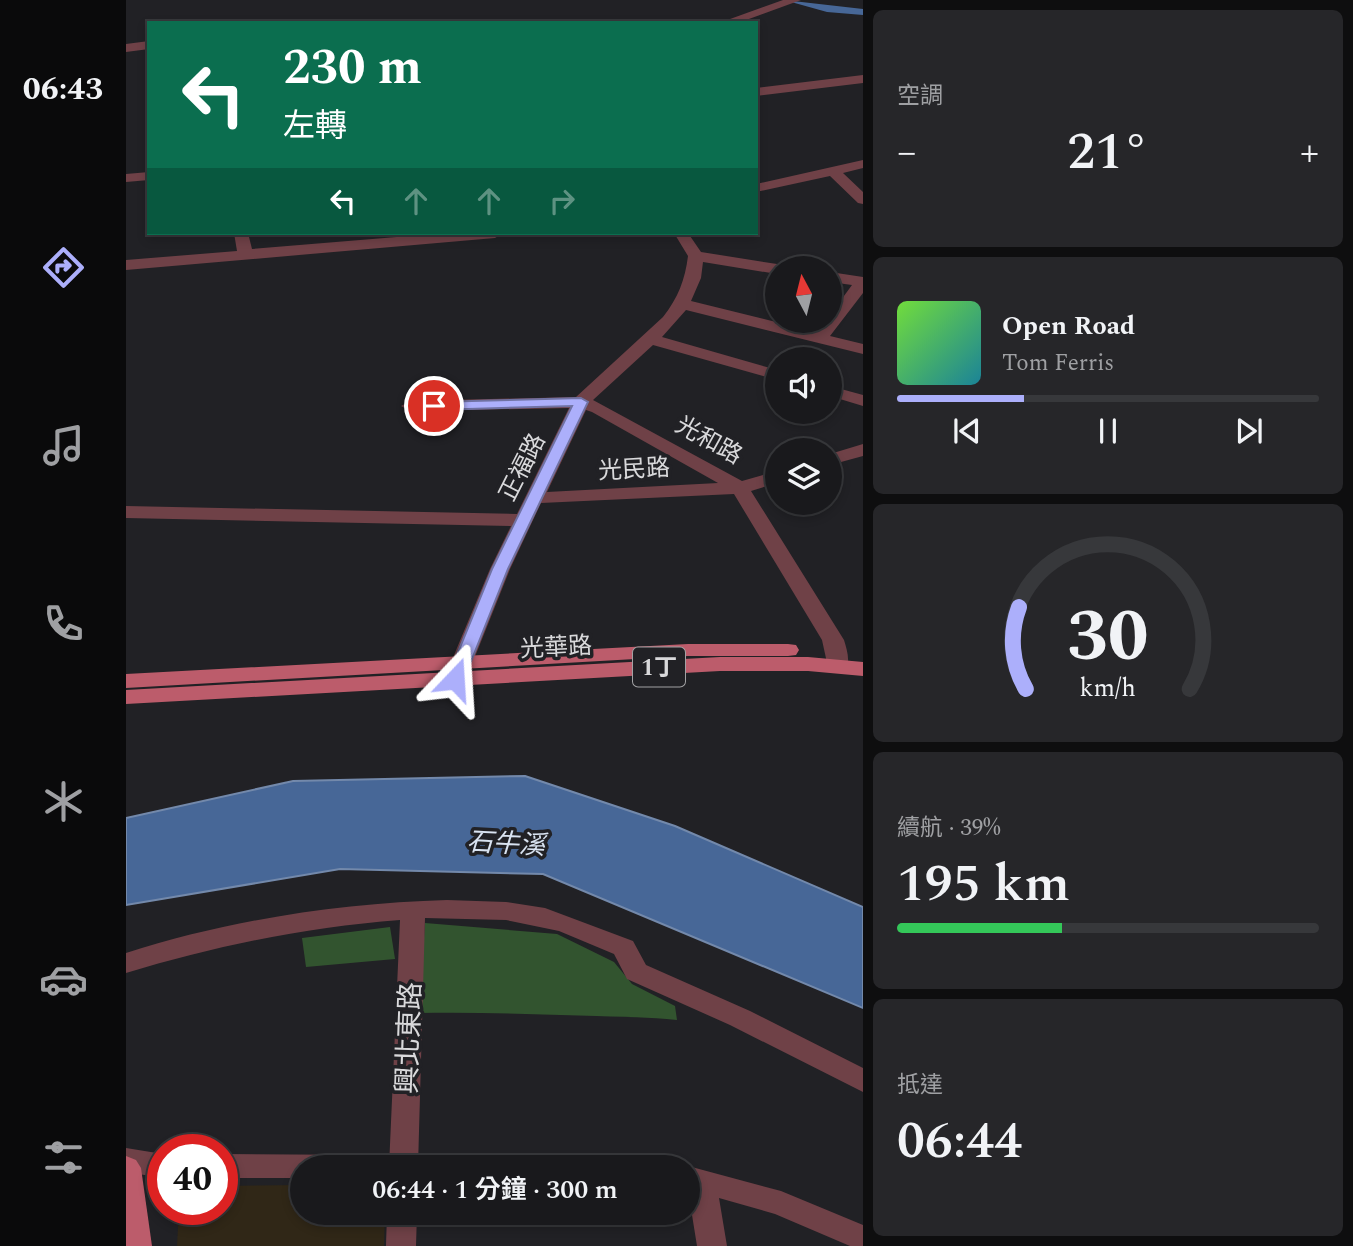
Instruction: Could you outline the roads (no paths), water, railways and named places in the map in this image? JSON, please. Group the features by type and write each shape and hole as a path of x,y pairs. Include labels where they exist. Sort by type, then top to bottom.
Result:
{"main road":[{"name":"光華路","path":"126,681 837,660 863,655"},
{"name":"光華路","path":"837,660 863,669"},
{"name":"光華路","path":"126,696 458,671"},
{"path":"126,1168 137,1246"}],"street":[{"path":"730,21 791,1"},
{"path":"126,48 147,45"},
{"path":"758,92 863,79"},
{"path":"758,188 863,164"},
{"path":"833,171 863,200"},
{"path":"126,178 147,176"},
{"path":"241,235 246,255"},
{"path":"126,265 405,237 450,235"},
{"path":"682,235 695,256 765,267"},
{"name":"正福路","path":"458,671 523,520 581,402 652,339 682,304 693,278 695,256"},
{"path":"820,338 863,282 842,279"},
{"path":"682,304 863,349"},
{"path":"652,339 765,372"},
{"path":"842,395 863,401"},
{"path":"410,406 581,402"},
{"name":"光和路","path":"581,402 598,408 740,488 823,624 837,660"},
{"path":"842,456 863,450"},
{"name":"光民路","path":"534,498 740,488 765,481"},
{"path":"126,512 523,520"},
{"name":"興北東路","path":"404,1155 414,910"},
{"path":"126,963 159,951 226,935 370,913 470,910 537,915 624,948 636,972 740,1018 863,1081"},
{"path":"126,1160 147,1163"},
{"path":"238,1167 290,1167"},
{"path":"700,1181 781,1203 863,1238"},
{"path":"700,1201 712,1246"},
{"path":"401,1246 402,1225"}],"water":[{"name":"石牛溪","path":"525,776 675,826 863,907 863,1008 543,874 340,869 126,905 126,818 293,781"}],"waterway":[{"path":"789,0 827,9 863,12"}]}
